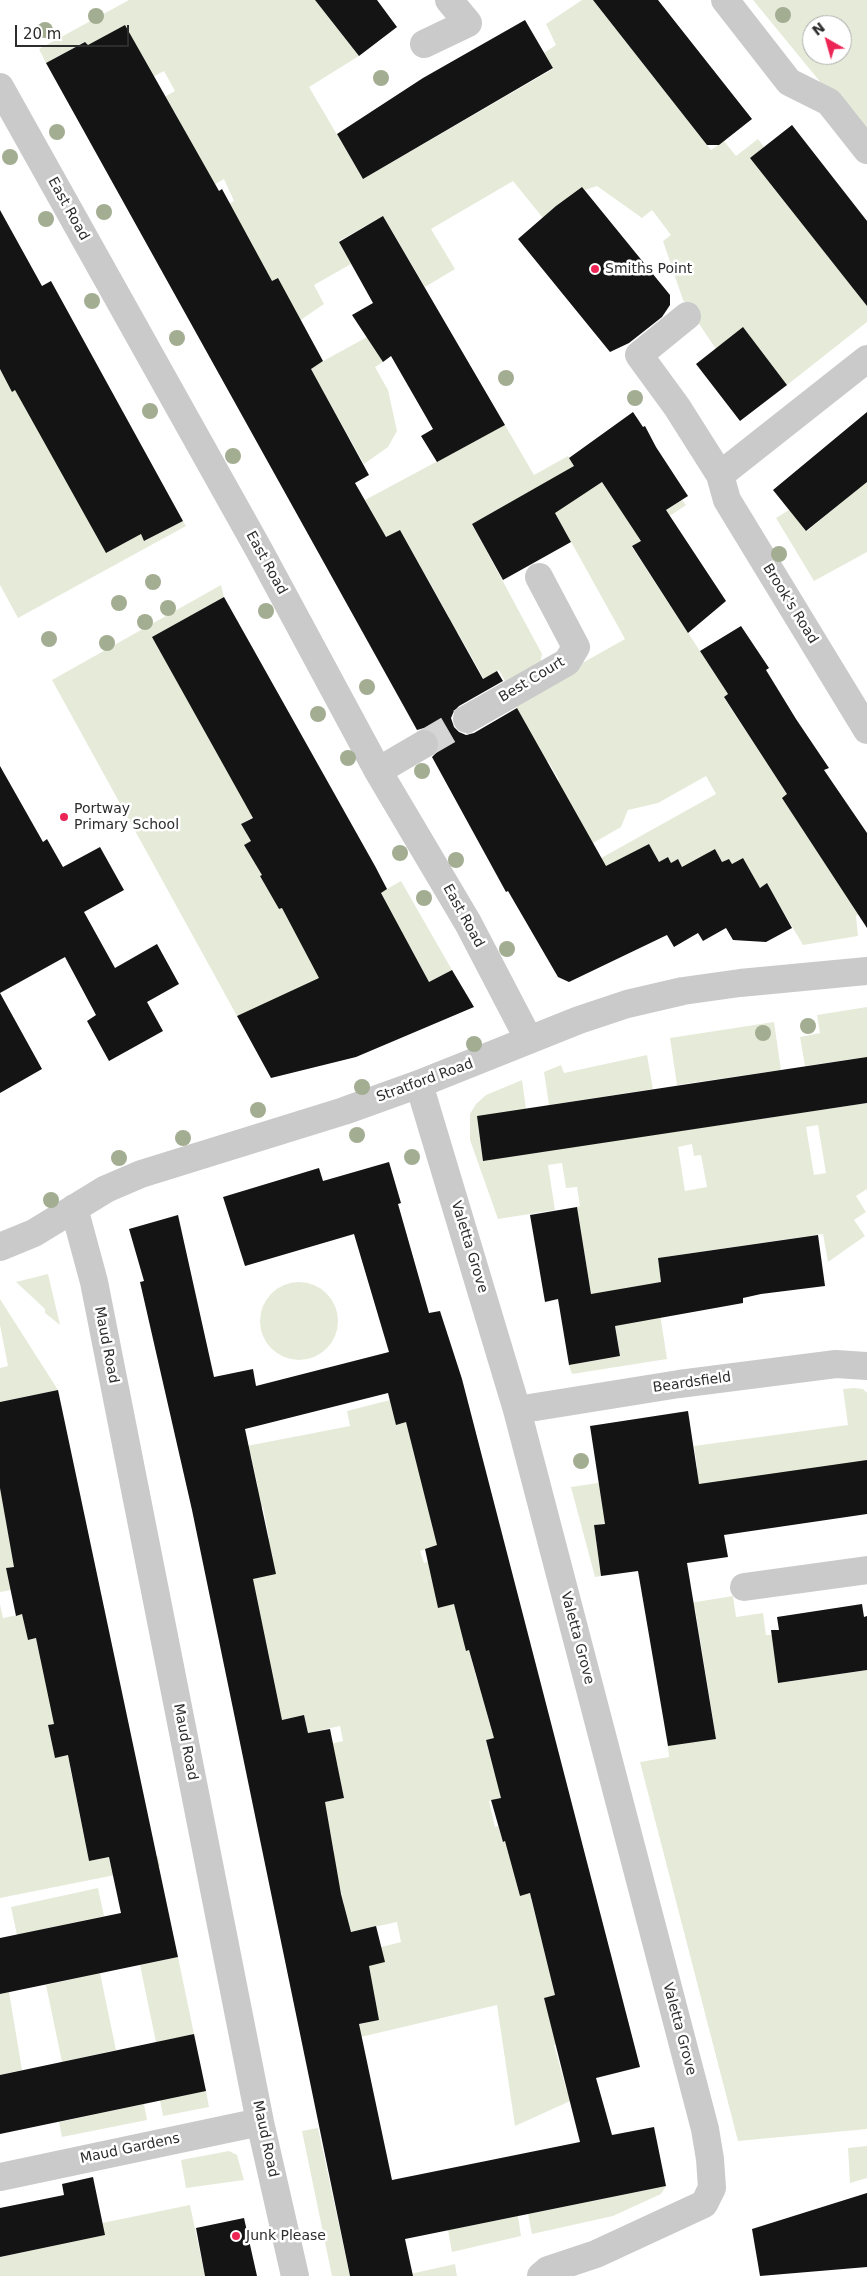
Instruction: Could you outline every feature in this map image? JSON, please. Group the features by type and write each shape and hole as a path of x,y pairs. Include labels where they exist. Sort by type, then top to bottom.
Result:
{"street":[{"path":"424,44 468,23 449,0"},
{"path":"725,0 790,82 829,102 867,150"},
{"name":"East Road","path":"0,87 259,550 378,770 468,923 529,1040"},
{"name":"Brook's Road","path":"687,316 639,355 683,406 720,475 727,500 867,730"},
{"path":"720,475 867,359"},
{"name":"Best Court","path":"468,719 567,662 576,647 539,577"},
{"path":"378,770 424,744"},
{"name":"Stratford Road","path":"0,1247 34,1233 106,1188 141,1174 344,1111 627,1004 683,991 867,971"},
{"name":"Valetta Grove","path":"419,1084 517,1410 706,2129 712,2181 710,2196 699,2206 596,2254 548,2270 541,2276"},
{"name":"Maud Road","path":"74,1208 94,1282 260,2122 295,2276"},
{"name":"Beardsfield","path":"517,1410 636,1390 748,1375 836,1364 867,1366"},
{"path":"744,1587 867,1570"},
{"name":"Maud Gardens","path":"0,2177 260,2122"}],"green space":[{"path":"129,0 315,0 359,56 309,87 363,179 553,69 544,53 556,45 546,24 582,0 593,0 711,150 724,141 736,156 758,139 764,147 751,158 867,306 867,322 787,385 743,328 716,349 683,300 663,241 671,235 652,210 642,218 597,186 573,194 543,218 513,181 431,229 455,269 425,287 383,216 339,241 351,264 314,285 324,304 286,330 275,309 290,301 278,278 272,282 187,228 234,201 224,179 212,186 174,111 136,132 128,117 175,91 164,71 115,97 85,42 46,63 39,49"},
{"path":"753,0 867,0 867,139 806,65 852,65 852,15 802,15 802,60"},
{"path":"367,337 383,362 375,367 388,390 397,431 388,447 364,464 302,354 316,365"},
{"path":"0,369 13,391 50,371 86,435 124,414 128,421 90,442 114,485 152,464 154,473 106,553 141,534 145,541 183,521 186,526 18,618 0,585"},
{"path":"505,425 534,475 568,456 590,490 602,482 618,506 637,529 682,500 686,505 668,517 671,521 632,547 728,694 724,698 787,794 858,914 856,916 858,936 803,945 767,884 760,888 743,858 732,864 729,859 722,862 715,849 709,852 711,857 695,890 678,859 671,863 668,857 659,862 649,844 608,870 605,865 560,881 716,794 706,776 658,803 628,810 621,827 548,869 574,826 581,822 573,808 538,793 559,780 548,761 527,772 526,724 516,706 467,728 625,639 540,486 472,524 542,654 540,665 506,683 499,670 484,679 458,633 424,651 415,635 449,617 400,530 366,548 376,520 365,500"},
{"path":"867,481 867,552 814,581 776,518 789,510 807,531"},
{"path":"221,585 224,597 153,637 217,752 291,796 241,824 251,841 244,845 254,861 318,844 260,876 279,909 335,878 299,939 401,881 452,970 429,982 403,934 395,958 237,1016 52,680"},
{"path":"867,1007 867,1057 805,1066 800,1037 820,1033 817,1015"},
{"path":"774,1022 781,1070 677,1085 670,1038"},
{"path":"647,1055 653,1089 549,1105 544,1072 561,1065 564,1073"},
{"path":"522,1080 526,1109 484,1160 867,1103 867,1189 856,1196 866,1212 854,1220 865,1236 828,1262 823,1234 658,1258 662,1286 656,1288 667,1359 572,1374 569,1365 620,1356 609,1291 591,1294 577,1207 580,1206 577,1187 566,1188 562,1163 548,1165 555,1210 498,1219 470,1140 470,1114 476,1104 486,1095","holes":["818,1125 826,1173 814,1175 806,1127","692,1144 694,1156 701,1155 707,1187 685,1191 678,1147"]},
{"path":"48,1274 60,1325 45,1313 45,1309 16,1282"},
{"path":"299,1282 314,1285 327,1293 335,1306 338,1321 335,1336 327,1349 314,1357 299,1360 284,1357 271,1349 263,1336 260,1321 263,1306 271,1293 284,1285"},
{"path":"0,1299 58,1390 0,1402 0,1368 8,1366 0,1325"},
{"path":"843,1389 863,1389 867,1393 867,1460 720,1506 594,1525 601,1576 595,1577 571,1487 697,1468 694,1446 848,1425"},
{"path":"390,1400 408,1421 438,1545 420,1551 424,1563 430,1561 438,1608 471,1600 466,1651 469,1650 477,1680 506,1735 486,1740 495,1774 521,1793 489,1801 495,1827 498,1826 503,1842 532,1835 514,1873 520,1896 546,1889 548,1895 531,1899 539,1929 573,1990 544,1998 549,2015 565,2041 554,2045 567,2092 598,2085 599,2088 515,2126 497,2005 305,2050 356,2025 379,2020 345,1971 384,1962 381,1947 401,1942 397,1922 337,1935 344,1904 336,1873 310,1857 334,1852 328,1820 300,1807 344,1798 337,1764 289,1753 343,1741 340,1726 308,1733 304,1715 282,1720 208,1589 276,1574 245,1544 269,1538 263,1507 238,1511 235,1493 258,1487 251,1455 228,1459 226,1450 350,1426 347,1411"},
{"path":"0,1488 37,1509 5,1516 14,1562 48,1559 7,1568 11,1590 0,1592"},
{"path":"733,1596 736,1617 763,1613 766,1635 772,1635 779,1683 867,1670 867,2129 738,2141 640,1762 669,1757 668,1746 716,1738 695,1608 672,1612 671,1606"},
{"path":"0,1604 3,1618 22,1614 28,1640 43,1637 47,1690 66,1721 48,1725 55,1758 73,1754 70,1767 89,1861 109,1857 111,1866 158,1856 160,1866 0,1898"},
{"path":"98,1888 104,1916 17,1935 11,1907"},
{"path":"178,1957 194,2034 156,2042 140,1965"},
{"path":"100,1973 116,2050 62,2062 46,1985"},
{"path":"9,1992 22,2070 0,2075 0,1994"},
{"path":"206,2091 209,2107 163,2116 160,2100"},
{"path":"144,2104 147,2120 62,2137 59,2122"},
{"path":"318,2128 350,2276 332,2276 302,2131"},
{"path":"867,2146 867,2178 850,2183 848,2148"},
{"path":"229,2151 237,2155 244,2180 186,2188 181,2160"},
{"path":"666,2186 661,2194 613,2216 532,2234 528,2214"},
{"path":"190,2205 205,2276 0,2276 0,2257 104,2235 102,2223"},
{"path":"518,2216 521,2236 452,2252 448,2230"},
{"path":"455,2264 457,2276 401,2276"}],"building":[{"path":"315,0 377,0 397,27 359,56"},
{"path":"593,0 658,0 752,119 719,145 707,145"},
{"path":"525,20 553,68 363,179 337,134 423,78"},
{"path":"125,25 219,191 222,189 272,281 278,278 323,361 311,369 369,475 355,483 386,537 400,530 483,679 497,671 503,681 459,706 451,718 454,727 466,735 474,733 517,708 606,866 649,844 659,862 668,857 671,863 678,859 682,867 715,849 722,862 729,859 732,864 743,858 760,888 767,883 792,928 766,942 733,940 726,928 703,941 698,933 674,947 667,935 569,982 558,977 508,891 506,892 432,757 438,751 440,743 438,737 431,730 424,728 417,730 46,63 85,42 88,45"},
{"path":"792,125 867,221 867,306 750,158"},
{"name":"Smiths Point","path":"582,187 670,295 670,305 662,317 629,343 610,352 518,239 556,206"},
{"path":"0,210 42,286 51,281 183,521 144,541 141,534 106,553 15,390 12,392 0,369"},
{"path":"383,216 505,425 437,462 421,436 433,429 391,356 383,362 352,315 373,303 339,242"},
{"path":"743,327 787,385 740,421 696,364"},
{"path":"633,412 643,427 645,426 656,447 688,496 666,510 726,601 688,633 632,546 641,541 602,482 555,513 571,542 503,580 472,524 574,466 569,458"},
{"path":"867,412 867,482 806,531 773,490"},
{"path":"224,597 375,866 387,889 381,893 429,982 452,970 474,1007 356,1057 271,1078 237,1016 319,978 282,908 279,909 244,845 251,841 241,824 253,818 152,637"},
{"path":"741,626 769,668 766,670 796,719 829,768 824,770 867,833 867,928 782,798 787,794 724,697 728,694 700,651"},
{"path":"0,766 43,842 47,839 63,867 100,847 124,890 84,912 115,968 157,944 179,984 147,1002 163,1031 109,1061 87,1021 96,1015 65,957 0,993"},
{"path":"0,993 42,1069 0,1093"},
{"path":"867,1057 867,1103 483,1161 477,1116"},
{"path":"389,1162 401,1203 398,1204 429,1313 440,1311 462,1379 640,2067 596,2078 612,2135 654,2127 666,2186 405,2239 413,2276 350,2276 192,1510 140,1282 144,1281 129,1229 178,1215 214,1377 253,1369 256,1386 389,1352 354,1234 245,1266 223,1197 319,1168 323,1181","holes":["388,1393 396,1425 406,1422 437,1545 425,1549 438,1608 454,1604 466,1651 469,1650 494,1738 486,1740 501,1798 491,1800 503,1842 505,1841 520,1896 530,1893 555,1995 544,1998 580,2142 392,2180 359,2024 379,2020 369,1966 385,1962 376,1926 351,1932 341,1894 325,1802 344,1798 330,1729 308,1733 304,1715 282,1720 253,1579 276,1574 245,1429"]},
{"path":"577,1207 591,1294 661,1282 658,1258 818,1235 825,1286 761,1294 743,1298 743,1303 615,1326 620,1356 569,1365 558,1299 545,1302 530,1215"},
{"path":"58,1390 178,1957 0,1994 0,1938 121,1913 109,1857 89,1861 68,1755 55,1758 48,1725 54,1724 36,1638 28,1640 22,1614 16,1616 6,1568 14,1567 0,1488 0,1402"},
{"path":"688,1411 699,1484 867,1460 867,1514 724,1535 728,1557 687,1563 716,1739 668,1746 638,1571 601,1576 594,1525 605,1524 590,1426"},
{"path":"862,1604 864,1617 867,1616 867,1670 778,1683 771,1630 779,1630 777,1617"},
{"path":"194,2034 206,2091 0,2134 0,2075"},
{"path":"93,2177 105,2235 0,2257 0,2208 64,2195 62,2184"},
{"path":"867,2193 867,2267 760,2276 752,2229"},
{"path":"244,2218 257,2276 205,2276 196,2228"}],"tunnel":[{"path":"424,744 467,719"}],"place":[{"name":"Smiths Point","path":"595,269"},
{"name":"Portway Primary School","path":"64,817"},
{"name":"Junk Please","path":"236,2236"}]}
